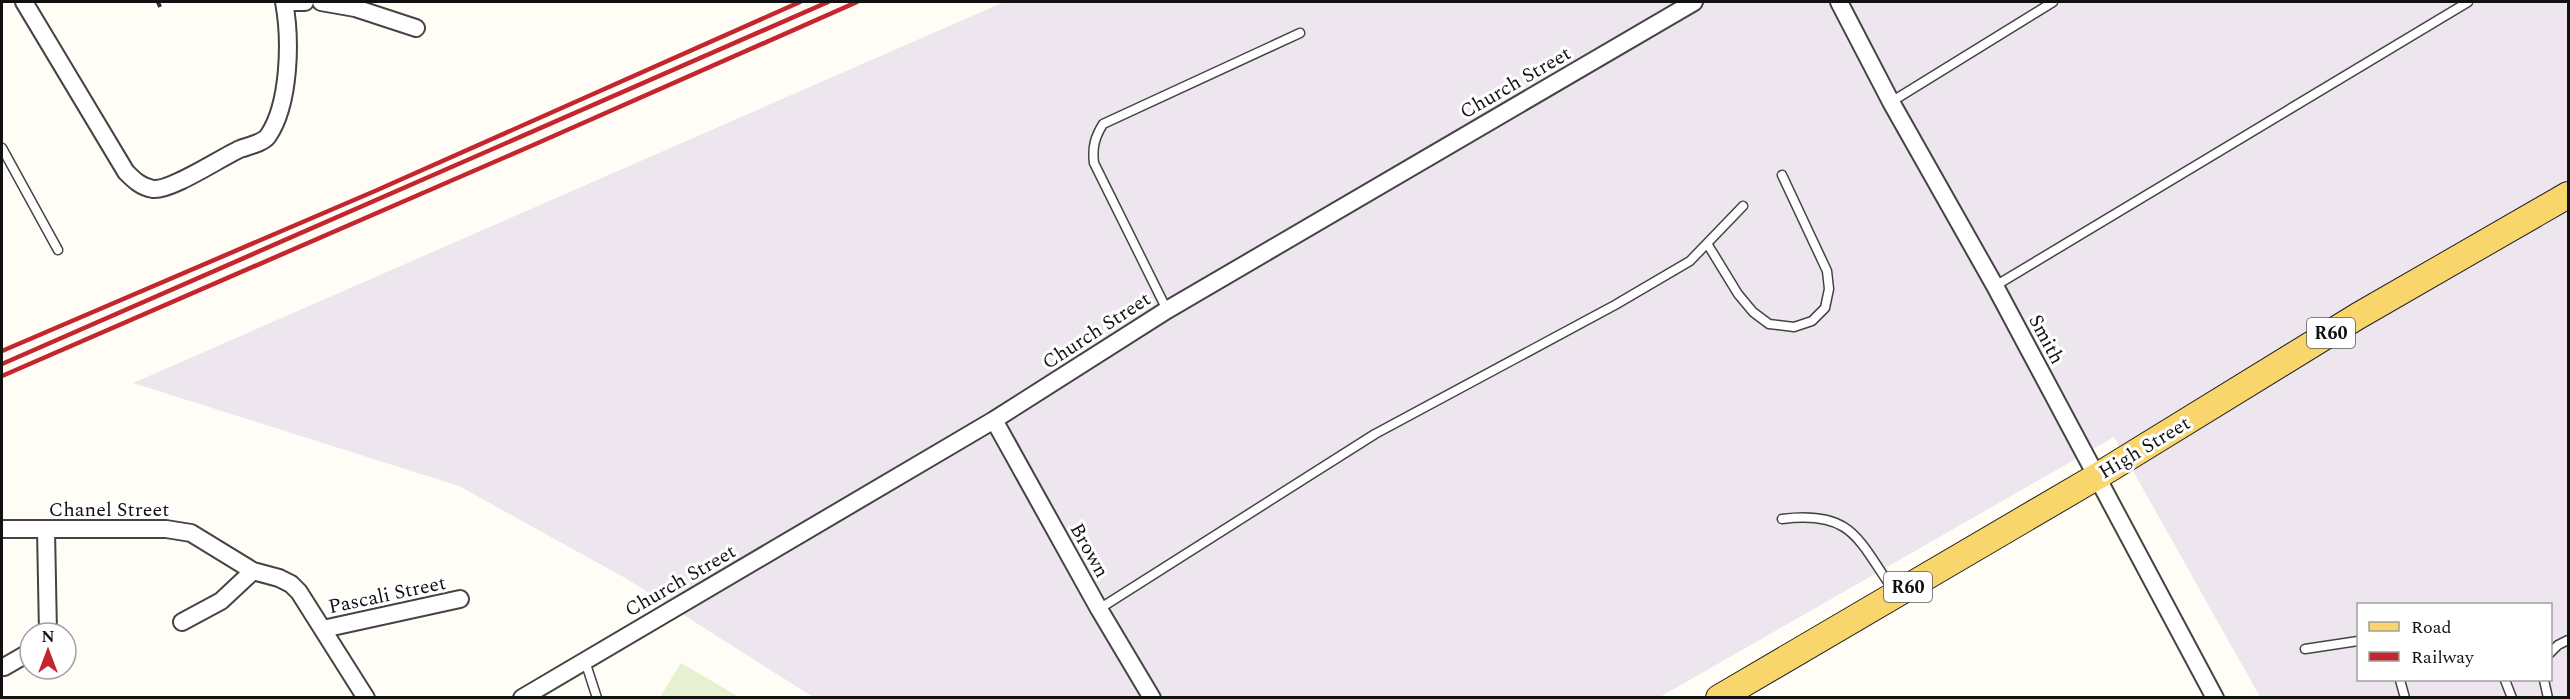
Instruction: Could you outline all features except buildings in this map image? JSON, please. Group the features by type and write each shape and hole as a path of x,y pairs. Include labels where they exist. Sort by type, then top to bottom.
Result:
{"main road":[{"name":"High Street","path":"1719,698 2096,477 2358,316 2568,195"}],"street":[{"path":"24,2 126,172 138,184 154,189 170,186 226,155 267,138 278,119 289,51 284,2 305,2"},
{"path":"321,2 355,8 416,28"},
{"name":"Church Street","path":"522,698 994,420 1167,310 1694,2"},
{"name":"Smith","path":"1839,2 1890,102 1995,286 2215,698"},
{"name":"Brown","path":"994,420 1099,609 1152,698"},
{"name":"Chanel Street","path":"2,529 179,530 190,533 253,571 291,584 323,629 366,698"},
{"path":"46,530 48,621"},
{"path":"182,622 221,601 253,571"},
{"name":"Pascali Street","path":"323,629 460,599"},
{"path":"4,667 18,659"}],"lane":[{"path":"1890,102 2053,2"},
{"path":"1995,286 2468,2"},
{"path":"1167,310 1094,163 1092,150 1096,135 1103,124 1300,33"},
{"path":"2,148 58,250"},
{"path":"1708,245 1738,294 1753,312 1769,324 1794,327 1812,321 1825,308 1829,289 1827,271 1782,175"},
{"path":"1099,609 1375,434 1616,305 1690,261 1708,245 1743,206"},
{"path":"1782,519 1814,517 1843,525 1855,535 1896,594"},
{"path":"2552,651 2568,640"},
{"path":"2305,648 2357,641"},
{"path":"585,660 597,698"},
{"path":"2400,681 2405,698"},
{"path":"2505,681 2512,698"},
{"path":"2544,681 2548,698"}],"path":[{"path":"158,2 160,7"}],"shaded area":[{"path":"1004,2 2568,2 2568,697 2260,697 2114,437 1660,697 813,697 627,579 459,486 133,383"}],"green space":[{"path":"681,663 739,697 660,697"}],"railway":[{"path":"2,351 375,191 800,2"},
{"path":"2,364 828,2"},
{"path":"2,376 857,2"}]}
